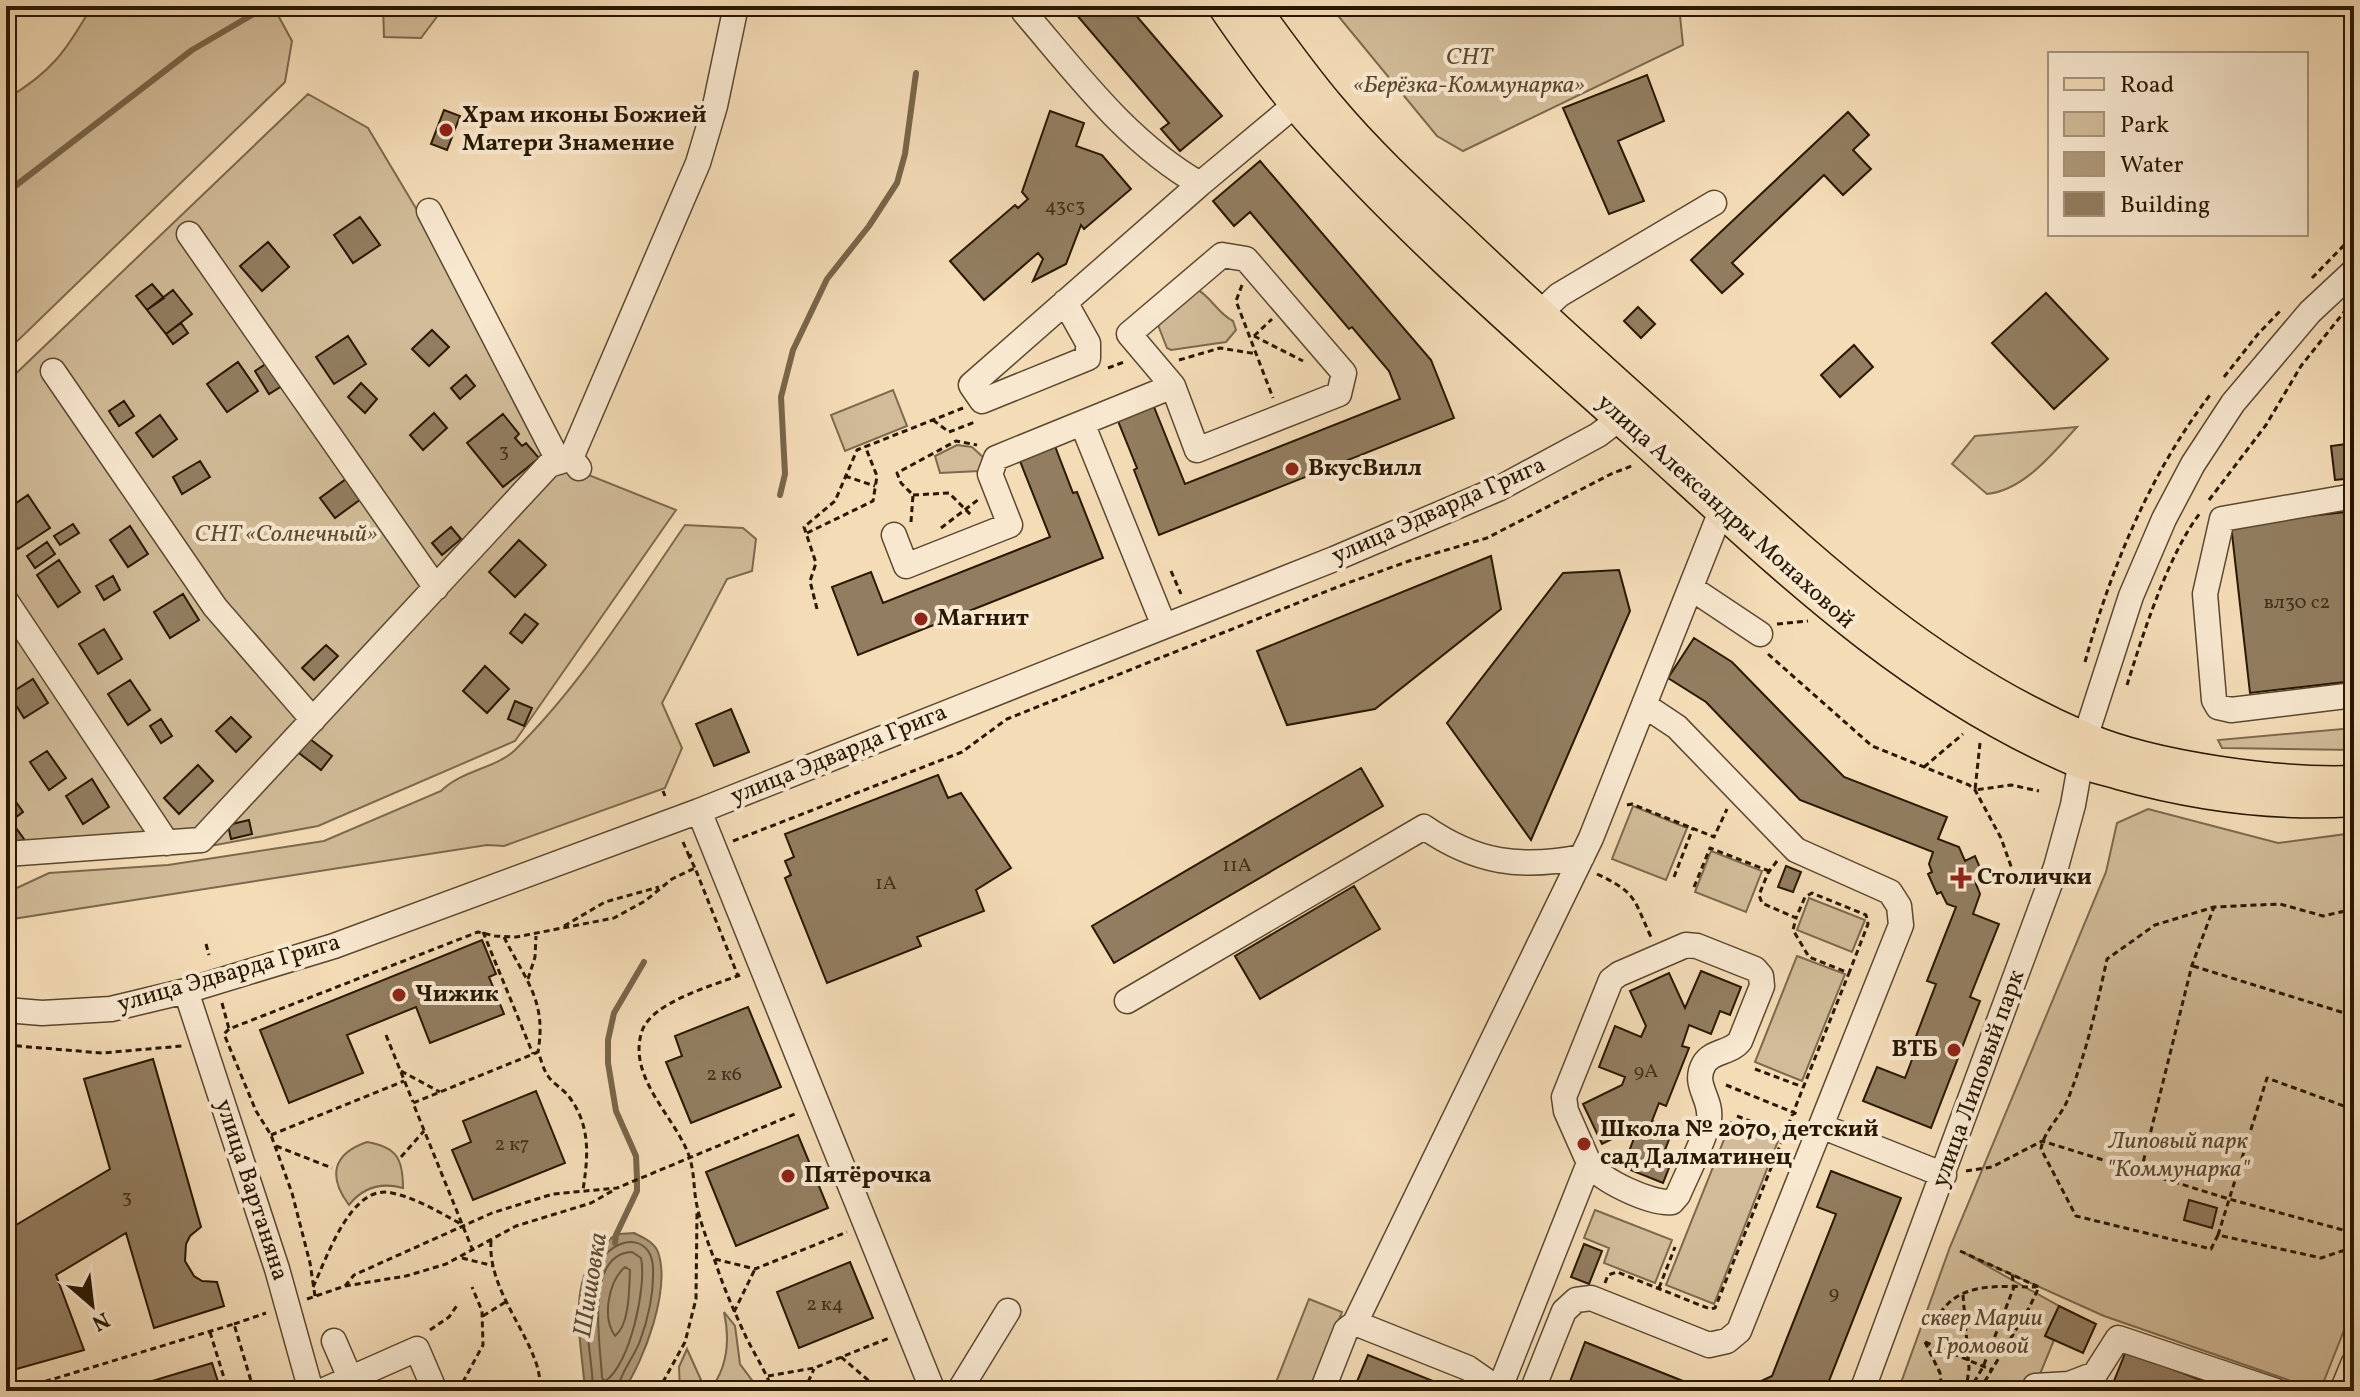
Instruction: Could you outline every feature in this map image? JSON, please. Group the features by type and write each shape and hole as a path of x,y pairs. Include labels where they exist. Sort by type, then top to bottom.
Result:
{"main road":[{"name":"улица Александры Монаховой","path":"1223,6 1312,124 1392,208 1630,411 1897,630 2082,750 2243,774 2354,781"},
{"name":"улица Александры Монаховой","path":"1253,6 1331,108 1382,163 1540,313 1721,511 1814,595 1895,659 1969,707 2170,787 2238,797 2354,801"}],"street":[{"path":"570,463 694,173 715,106 736,6"},
{"path":"1022,6 1123,126 1177,171 1200,184"},
{"path":"1065,302 1088,343 1088,358 982,401 971,385 1065,302 1200,184 1296,104"},
{"path":"1540,313 1559,295 1714,203"},
{"path":"429,211 570,463"},
{"path":"189,234 436,588"},
{"path":"1222,255 1246,259 1286,305 1344,373 1339,394 1197,450 1173,386 1129,334 1222,255"},
{"name":"улица Липовый парк","path":"1862,1391 2056,867 2073,805 2082,750 2131,596 2164,519 2193,464 2243,392 2310,312 2354,271"},
{"path":"53,371 215,607 313,720"},
{"path":"902,531 906,566 1010,525 990,474 996,458 1173,386"},
{"name":"улица Эдварда Грига","path":"6,1010 42,1013 111,1009 186,991 334,946 699,811 1334,559 1500,488 1598,435 1630,411"},
{"path":"1082,423 1164,626"},
{"path":"6,854 201,840 549,465 570,463"},
{"path":"2354,496 2222,519 2205,594 2214,700 2218,707 2231,710 2354,695"},
{"path":"1322,1391 1346,1330 1355,1323 1585,864 1721,511"},
{"path":"1691,588 1760,634"},
{"path":"6,601 167,843"},
{"path":"1532,1391 1564,1311 1576,1300 1591,1298 1709,1345 1732,1338 1741,1327 1901,925 1901,913 1895,897 1884,887 1812,859 1790,845 1677,727 1644,705"},
{"path":"699,811 933,1391"},
{"path":"1127,1001 1424,827 1446,843 1491,860 1585,864"},
{"path":"1679,946 1697,946 1755,969 1761,976 1762,986 1738,1044 1704,1064 1699,1083 1709,1118 1675,1200 1662,1202 1609,1182 1589,1163 1566,1111 1566,1091 1611,980 1679,946"},
{"name":"улица Вартаняна","path":"186,991 277,1269 311,1391"},
{"path":"1822,1125 1944,1175"},
{"path":"1355,1323 1468,1368 1492,1388 1589,1163"},
{"path":"959,1391 1008,1311 971,1391"},
{"path":"2034,1391 2035,1386 2069,1384 2095,1374 2118,1338 2276,1391"},
{"path":"334,1341 350,1378"},
{"path":"322,1391 417,1349 435,1391"},
{"path":"2342,1391 2354,1362"}],"path":[{"path":"1249,263 1236,301 1253,338 1281,417"},
{"path":"1253,338 1286,305"},
{"path":"2127,685 2187,531 2266,425 2301,366 2348,306"},
{"path":"1253,338 1304,362"},
{"path":"1156,366 1220,348 1257,354"},
{"path":"817,609 810,581 816,563 804,527 835,501 857,450 982,401"},
{"path":"933,420 949,432"},
{"path":"985,535 975,519 949,493 913,495 901,483 897,473 956,441 976,444 995,461"},
{"path":"807,533 873,501 877,476 865,446"},
{"path":"689,856 962,752 1007,719 1345,584 1487,538 1634,465"},
{"path":"845,476 875,486"},
{"path":"940,528 966,511 973,502 998,494"},
{"path":"902,531 913,495"},
{"path":"1171,571 1181,594"},
{"path":"1808,621 1779,624 1760,634 1764,650 1866,742 1975,790 2011,785 2039,791"},
{"path":"1924,767 1963,734"},
{"path":"1980,743 1975,790 1993,820 2018,886"},
{"path":"1694,887 1724,813 1741,795"},
{"path":"1624,808 1632,804 1714,837"},
{"path":"1674,877 1693,828"},
{"path":"658,1391 685,1342 696,1299 697,1205 689,1157 674,1125 659,1106 639,1048 643,1029 654,1013 740,975 683,842"},
{"path":"1790,845 1769,871 1759,895 1761,901 1796,918"},
{"path":"1710,848 1769,871"},
{"path":"1585,864 1631,893 1660,955"},
{"path":"315,1296 292,1193 276,1146 256,1111 224,1034 229,1029 483,931 503,937 536,934 614,918 645,901 676,876 695,868"},
{"path":"564,926 605,902 643,889 663,886"},
{"path":"1598,1301 1608,1275 1614,1272 1710,1309 1715,1308 1794,1112 1803,1087 1849,973 1868,924 1866,915 1812,893 1805,897 1793,930 1807,956 1849,973"},
{"path":"2354,909 2323,916 2280,904 2214,907 2155,925 2107,959 2094,1015 2067,1102 2042,1141 2041,1149 2076,1216 2211,1249 2267,1078 2344,1106 2354,1082"},
{"path":"2141,1171 2192,965 2214,907"},
{"path":"483,931 533,1054"},
{"path":"528,979 535,957 536,934"},
{"path":"503,937 537,996 541,1015 538,1052 548,1077 570,1097 582,1117 588,1158 583,1190"},
{"path":"206,944 209,955"},
{"path":"2192,965 2354,1016"},
{"path":"2347,1013 2354,1001"},
{"path":"222,1003 229,1029"},
{"path":"386,1035 473,1251"},
{"path":"6,1045 102,1053 186,1046"},
{"path":"413,1103 538,1052"},
{"path":"1755,1069 1803,1087"},
{"path":"400,1071 440,1092"},
{"path":"271,1135 404,1081"},
{"path":"1733,1088 1822,1125"},
{"path":"301,1301 345,1286 406,1276 460,1258 524,1223 591,1203 617,1188 798,1112"},
{"path":"1737,1116 1784,1135"},
{"path":"401,1157 424,1131"},
{"path":"1944,1175 1992,1167 2042,1141 2229,1199 2354,1233"},
{"path":"276,1146 332,1168"},
{"path":"345,1286 354,1275 462,1224 520,1203 583,1190 617,1188"},
{"path":"313,1287 347,1218 357,1203 371,1194 389,1192 434,1209 462,1224"},
{"path":"697,1205 734,1312 773,1391"},
{"path":"714,1259 755,1269 847,1232"},
{"path":"2218,1235 2321,1258 2354,1247"},
{"path":"491,1241 494,1266 535,1358 541,1391"},
{"path":"1659,1289 1675,1247"},
{"path":"1960,1251 2039,1287"},
{"path":"460,1258 494,1266"},
{"path":"734,1312 755,1269"},
{"path":"1967,1391 1983,1367 2014,1287 2012,1274"},
{"path":"458,1391 482,1350 482,1317 472,1287"},
{"path":"1934,1321 1952,1299 1963,1295 1993,1287 2039,1287"},
{"path":"1979,1391 2039,1287"},
{"path":"1963,1295 1969,1361 1967,1391"},
{"path":"482,1317 507,1301"},
{"path":"417,1349 428,1332 453,1314 458,1304"},
{"path":"6,1390 37,1384 271,1311"},
{"path":"234,1324 254,1391"},
{"path":"210,1332 228,1391"},
{"path":"768,1376 814,1368 889,1338"},
{"path":"1942,1391 1940,1373 1925,1342 1992,1370"},
{"path":"841,1357 881,1391"},
{"path":"804,1391 814,1368"},
{"path":"34,1391 37,1384"}],"green space":[{"path":"92,6 273,6 292,41 285,82 6,352 6,99 47,70 74,36"},
{"path":"383,6 445,6 421,38 384,37"},
{"name":"СНТ «Берёзка-Коммунарка»","path":"1330,6 1679,6 1683,45 1463,151 1437,136"},
{"name":"СНТ «Солнечный»","path":"308,94 368,128 571,468 676,510 515,741 318,826 178,852 6,860 6,383"},
{"path":"1195,288 1233,321 1236,330 1226,342 1171,350 1167,348 1158,325"},
{"path":"893,390 907,426 845,451 831,415"},
{"path":"2077,427 2036,469 2013,486 2000,491 1987,494 1952,464 1975,436"},
{"path":"957,445 972,447 985,459 979,471 940,473 935,456"},
{"path":"685,525 743,528 756,539 752,571 727,579 662,703 682,748 665,788 504,846 487,845 6,920 6,893 49,873 168,865 324,841 441,791 459,778 508,756 539,725 584,670"},
{"path":"2354,728 2354,750 2222,748 2218,740"},
{"path":"1633,806 1687,828 1666,880 1612,859"},
{"name":"Липовый парк \"Коммунарка\"","path":"2148,809 2278,843 2354,833 2354,1305 2320,1391 2104,1316 1964,1253 2059,1306 2045,1336 2054,1340 2033,1391 1898,1391 1950,1247 2106,872 2117,823"},
{"path":"1711,851 1762,871 1746,912 1695,892"},
{"path":"1809,898 1865,920 1852,952 1797,930"},
{"path":"1797,956 1845,974 1802,1081 1755,1062"},
{"path":"1731,1122 1778,1141 1714,1304 1666,1285"},
{"path":"367,1142 385,1147 396,1156 402,1169 403,1188 373,1188 360,1194 349,1205 338,1185 337,1168 346,1153"},
{"path":"1595,1210 1672,1240 1655,1283 1604,1263 1609,1248 1584,1238"},
{"path":"1309,1299 1342,1312 1311,1391 1273,1390"},
{"path":"724,1312 735,1326 740,1364 760,1391 709,1391 720,1373 726,1353"},
{"path":"687,1349 706,1391 680,1391 679,1367"}],"water":[{"path":"634,1233 656,1249 661,1267 658,1304 647,1344 623,1391 585,1391 579,1312 585,1275 593,1258 611,1239 618,1234"}],"building":[{"path":"1069,6 1128,6 1222,116 1180,151 1161,129 1169,123"},
{"path":"1647,75 1664,121 1618,141 1644,201 1609,214 1563,108"},
{"name":"Храм иконы Божией Матери Знамение","path":"444,110 460,116 447,150 431,144"},
{"path":"1050,111 1084,123 1076,146 1102,155 1131,189 1084,229 1081,225 1066,264 1033,281 1043,259 1038,253 984,300 950,261 1015,205 1018,208 1028,199 1022,192"},
{"path":"1848,112 1869,135 1853,150 1871,169 1843,195 1824,175 1732,263 1743,274 1722,293 1691,260"},
{"path":"1260,161 1431,360 1454,418 1159,535 1116,416 1152,402 1185,484 1400,399 1389,371 1352,327 1349,329 1250,212 1234,226 1213,201"},
{"path":"360,217 380,245 353,263 334,235"},
{"path":"268,242 289,267 262,291 240,266"},
{"path":"152,284 164,298 147,310 136,296"},
{"path":"173,290 192,314 166,334 147,310"},
{"path":"2046,293 2108,359 2054,409 1992,343"},
{"path":"1638,307 1655,324 1641,338 1624,321"},
{"path":"181,323 188,333 173,344 166,334"},
{"path":"432,330 449,347 429,366 412,349"},
{"path":"348,336 366,364 334,384 316,357"},
{"path":"1854,345 1873,367 1840,397 1821,375"},
{"path":"275,358 290,381 269,394 255,371"},
{"path":"238,362 258,391 227,412 207,384"},
{"path":"466,375 475,386 460,399 451,388"},
{"path":"361,383 377,399 365,413 348,397"},
{"path":"124,401 134,416 119,426 109,411"},
{"path":"434,413 447,428 423,450 410,435"},
{"path":"503,414 519,434 515,438 522,446 526,443 539,458 503,487 467,443"},
{"path":"160,415 177,439 153,457 136,433"},
{"path":"1053,441 1103,558 858,655 832,587 871,572 883,603 1050,537 1018,456"},
{"path":"2354,443 2354,478 2335,480 2331,446"},
{"path":"200,461 210,477 182,494 173,477"},
{"path":"346,479 361,499 335,518 320,498"},
{"path":"28,495 50,528 18,549 6,532 6,510"},
{"path":"2354,511 2354,681 2250,693 2231,525"},
{"path":"73,524 79,533 60,545 54,536"},
{"path":"130,526 148,554 128,567 110,540"},
{"path":"451,527 461,539 442,555 432,543"},
{"path":"519,540 546,565 515,597 489,572"},
{"path":"47,542 55,554 35,568 27,556"},
{"path":"1491,556 1501,609 1375,709 1287,725 1257,651"},
{"path":"59,560 80,592 58,607 37,575"},
{"path":"1619,570 1630,611 1531,840 1447,723 1563,573"},
{"path":"113,576 120,590 104,600 96,586"},
{"path":"183,594 199,620 170,638 154,612"},
{"path":"525,614 538,624 522,643 510,633"},
{"path":"104,629 122,659 98,674 79,644"},
{"path":"1694,638 1732,662 1844,777 1947,817 1938,839 1959,847 1965,861 1975,856 1983,875 1974,879 1980,894 1973,914 1999,924 1970,997 1980,1001 1931,1128 1863,1101 1877,1067 1905,1078 1919,1041 1915,1039 1936,984 1927,981 1956,907 1947,904 1941,892 1937,894 1928,874 1932,872 1929,864 1933,852 1800,800 1706,702 1668,678"},
{"path":"326,645 338,656 314,680 302,668"},
{"path":"485,666 509,689 487,713 463,691"},
{"path":"33,679 48,703 24,718 9,694"},
{"path":"130,680 150,710 128,725 108,694"},
{"path":"515,701 532,708 524,726 508,719"},
{"path":"731,709 749,752 714,766 696,724"},
{"path":"231,717 251,737 236,752 216,731"},
{"path":"161,719 172,736 161,743 150,726"},
{"path":"310,739 332,756 321,770 299,753"},
{"path":"47,751 66,778 49,790 30,762"},
{"path":"198,765 213,781 179,814 164,798"},
{"path":"1361,768 1383,806 1114,963 1092,926"},
{"path":"938,775 948,798 961,793 1011,868 976,890 984,911 917,937 921,946 827,983 785,878 791,875 785,861 794,857 785,834"},
{"path":"92,779 109,807 83,824 66,796"},
{"path":"14,799 23,812 11,821 24,839 6,851 6,804"},
{"path":"249,820 252,834 231,839 228,825"},
{"path":"1786,866 1801,872 1793,892 1778,887"},
{"path":"1354,886 1380,929 1260,999 1235,956"},
{"path":"482,940 496,974 489,977 504,1014 430,1043 416,1007 347,1035 363,1073 289,1103 260,1030"},
{"path":"1701,971 1741,987 1730,1015 1720,1011 1711,1034 1689,1025 1682,1046 1689,1048 1666,1106 1659,1103 1652,1121 1673,1129 1665,1150 1675,1153 1663,1183 1623,1167 1636,1133 1634,1128 1602,1144 1583,1104 1622,1085 1625,1077 1599,1067 1615,1026 1641,1037 1646,1026 1630,991 1669,973 1685,1008"},
{"path":"748,1007 781,1087 691,1123 666,1062 682,1056 675,1036"},
{"path":"153,1059 201,1227 186,1244 185,1261 194,1276 202,1281 217,1282 224,1306 154,1328 126,1233 56,1275 84,1350 6,1372 6,1231 110,1169 84,1079"},
{"path":"536,1091 565,1163 473,1200 452,1150 471,1142 463,1121"},
{"path":"798,1135 828,1208 736,1246 706,1172"},
{"path":"1831,1171 1901,1198 1825,1391 1811,1391 1797,1386 1795,1391 1740,1391 1772,1376 1836,1214 1817,1207"},
{"path":"2189,1200 2217,1208 2212,1228 2184,1220"},
{"path":"1584,1244 1602,1251 1589,1284 1571,1277"},
{"path":"850,1262 873,1318 799,1348 777,1292"},
{"path":"2059,1306 2096,1324 2083,1353 2045,1336"},
{"path":"1585,1342 1709,1391 1578,1391 1568,1387"},
{"path":"2126,1351 2229,1391 2110,1391"},
{"path":"1368,1355 1433,1381 1429,1391 1353,1391"},
{"path":"212,1363 221,1391 119,1391"},
{"path":"405,1381 409,1391 378,1391"}],"waterway":[{"path":"6,193 192,50 267,6"},
{"path":"780,495 785,474 781,397 793,350 827,279 869,226 897,183 905,154 916,73"},
{"name":"Шишовка","path":"615,1243 637,1191 637,1179 636,1156 616,1111 608,1063 608,1040 614,1013 644,962"}],"place":[{"name":"Храм иконы Божией Матери Знамение","path":"446,130"},
{"name":"ВкусВилл","path":"1292,469"},
{"name":"Магнит","path":"921,619"},
{"name":"Столички","path":"1961,878"},
{"name":"Чижик","path":"399,995"},
{"name":"ВТБ","path":"1954,1050"},
{"name":"Школа № 2070, детский сад Далматинец","path":"1584,1144"},
{"name":"Пятёрочка","path":"788,1176"}],"park label":[{"name":"сквер Марии Громовой","path":"1982,1333"}]}
